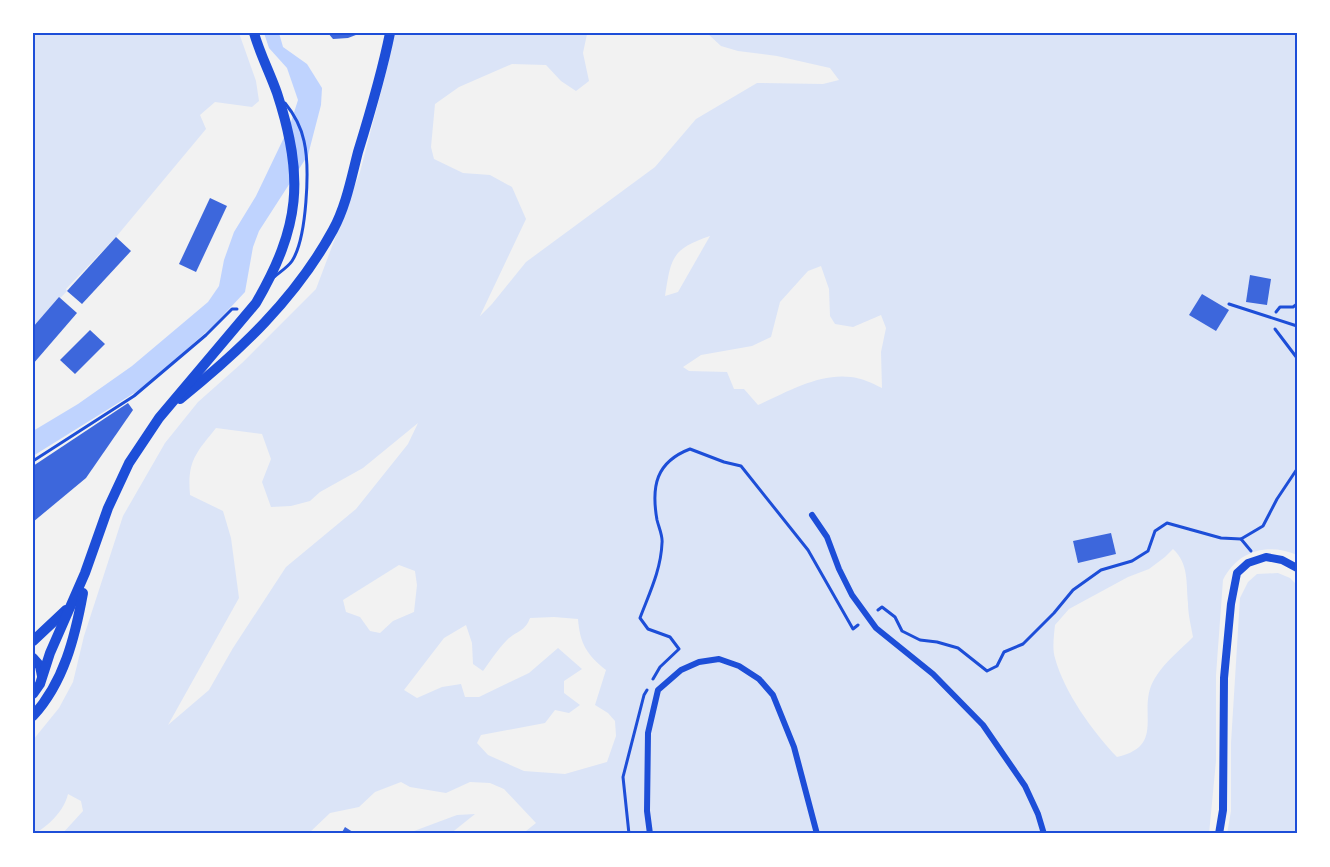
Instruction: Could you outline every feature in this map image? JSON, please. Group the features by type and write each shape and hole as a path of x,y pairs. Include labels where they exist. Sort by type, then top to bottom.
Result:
{"highway":[{"path":"38,687 50,653 85,573 108,508 129,463 143,440 191,379 242,323 268,282 285,245 301,183 287,125 254,33"},
{"path":"168,408 210,376 286,300 334,228 346,199 390,33"},
{"path":"33,715 46,702 62,672 79,614 85,573"},
{"path":"33,641 74,601"},
{"path":"33,658 40,666 38,707 33,715"}],"main road":[{"path":"1219,834 1223,810 1224,678 1231,604 1237,573 1248,563 1266,557 1282,560 1297,568"}],"street":[{"path":"812,515 827,537 852,596 876,628 933,674 983,725 1025,786 1044,834"},
{"path":"650,834 647,811 648,733 658,690 681,670 699,662 719,659 739,666 759,679 773,695 794,747 817,834"}],"lane":[{"path":"1230,304 1297,326"}],"path":[{"path":"33,461 134,396 206,335 232,309 240,309"},
{"path":"629,834 623,777 629,762 644,695 660,667 679,649 670,637 648,629 640,618 656,576 663,541 657,520 655,493 662,467 680,453 690,449 741,466 808,550 853,629 858,625"},
{"path":"878,610 882,607 894,617 902,631 920,640 958,648 987,671 997,666 1004,652 1023,644 1073,590 1101,570 1132,561 1148,551 1155,531 1167,523 1221,538 1241,539 1263,526 1277,499 1297,469"}],"shaded area":[{"path":"33,33 239,33 256,81 259,101 252,107 215,102 200,115 206,129 116,237 33,327"},
{"path":"394,33 589,33 583,53 589,81 576,91 561,81 546,65 512,64 459,87 435,104 431,147 434,159 463,173 490,175 512,187 526,219 480,316 526,262 655,167 696,119 757,83 823,84 839,80 830,68 777,56 738,51 721,46 707,33 1297,33 1297,555 1275,549 1254,552 1236,562 1223,580 1216,675 1216,761 1209,834 492,834 526,831 536,823 504,789 490,783 470,782 446,793 410,787 401,782 375,792 359,807 330,813 308,834 62,834 83,811 81,801 68,794 55,818 33,834 33,740 59,708 73,682 84,636 123,516 165,443 198,402 242,363 316,289 360,172","holes":["710,236 678,292 665,296 669,272 676,256 681,250","821,266 829,289 830,316 835,324 853,327 881,315 886,328 881,352 882,388 855,378 827,378 803,385 758,405 744,389 734,389 727,372 689,371 683,367 701,355 752,346 771,337 780,302 808,271","418,423 408,444 356,509 286,567 233,648 209,690 168,725 239,598 231,538 223,511 190,495 190,474 198,451 216,428 262,434 271,459 262,482 271,507 291,506 310,501 320,492 363,468","1173,549 1182,561 1186,574 1188,611 1193,637 1155,678 1150,690 1148,725 1142,744 1117,757 1089,724 1065,684 1054,654 1055,625 1069,609 1128,577 1149,569","399,565 415,571 417,585 414,612 393,621 380,633 370,631 360,617 346,612 343,600","530,618 578,619 586,648 606,670 595,705 608,713 615,721 616,736 607,762 565,774 524,771 488,755 477,743 481,735 545,723 555,710 569,713 580,705 564,693 564,681 582,669 558,648 529,673 479,697 465,697 461,684 442,687 417,698 404,690 444,638 466,625 472,643 473,664 483,671 510,637 528,623"]},
{"path":"1278,573 1290,578 1297,585 1297,834 1227,834 1231,811 1231,743 1240,598 1248,582 1257,574"},
{"path":"475,814 450,834 406,834 457,815"}],"water":[{"path":"264,33 279,33 283,47 307,64 322,88 321,105 308,155 259,231 253,247 245,292 214,325 147,385 33,456 33,431 78,404 132,366 208,302 219,286 224,260 234,232 256,196 290,125 298,100 287,68 269,48"}],"building":[{"path":"328,33 361,33 348,38 333,39"},
{"path":"210,198 227,206 196,272 179,264"},
{"path":"116,237 131,251 82,304 67,291"},
{"path":"1250,275 1271,279 1267,305 1246,302"},
{"path":"1202,294 1229,310 1216,331 1189,315"},
{"path":"59,297 77,313 33,364 33,327"},
{"path":"90,330 105,344 75,374 60,360"},
{"path":"128,403 133,410 86,478 33,522 33,466"},
{"path":"1111,533 1116,554 1078,563 1073,541"},
{"path":"345,827 356,834 341,834"}]}
